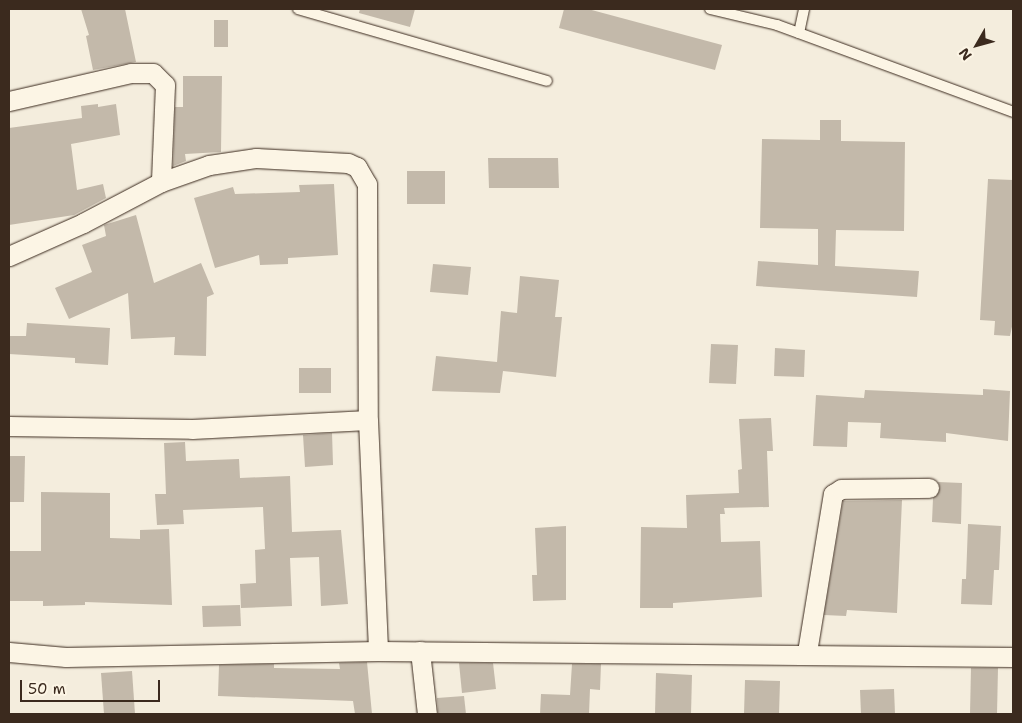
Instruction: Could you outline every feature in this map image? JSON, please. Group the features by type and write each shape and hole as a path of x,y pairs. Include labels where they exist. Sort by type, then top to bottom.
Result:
{"street":[{"path":"9,102 131,73 153,74 165,86 161,182"},
{"path":"9,256 83,223 161,182 209,165 256,158 348,163 358,167 367,184 368,420 378,651"},
{"path":"9,426 192,429 368,420"},
{"path":"807,652 833,494 841,489 929,488"},
{"path":"9,652 76,657 378,651 649,656 807,652 1013,657"},
{"path":"420,651 427,714"}],"lane":[{"path":"298,9 547,81"},
{"path":"710,9 799,33 992,101 1013,112"},
{"path":"799,33 804,9"}],"building":[{"path":"81,9 125,9 136,62 93,70 86,36 89,35"},
{"path":"360,9 415,9 410,27 359,13"},
{"path":"564,9 588,9 722,45 715,70 559,28"},
{"path":"214,20 228,20 228,47 214,47"},
{"path":"183,76 222,76 221,152 185,154 186,161 173,166 175,107 183,107"},
{"path":"98,104 98,107 116,104 120,135 71,144 77,190 103,184 106,198 74,215 9,225 9,128 82,118 81,106"},
{"path":"820,120 841,120 841,141 905,142 904,231 836,230 835,266 919,271 917,297 756,286 758,261 818,265 818,229 760,228 762,139 820,140"},
{"path":"488,158 558,158 559,188 489,188"},
{"path":"407,171 445,171 445,204 407,204"},
{"path":"988,179 1013,180 1013,322 1010,336 994,335 995,321 980,320"},
{"path":"334,184 338,255 288,258 288,264 260,265 259,255 215,268 194,198 233,187 235,194 300,192 299,185"},
{"path":"136,215 154,283 201,263 214,294 207,297 206,356 174,355 175,337 131,339 128,293 69,319 55,288 92,272 82,245 106,236 104,225"},
{"path":"433,264 471,267 468,295 430,292"},
{"path":"520,276 559,280 555,317 562,317 556,377 503,371 500,393 432,391 436,356 497,362 501,311 517,313"},
{"path":"27,323 110,328 108,365 75,363 75,358 9,354 9,336 26,336"},
{"path":"711,344 738,345 736,384 709,383"},
{"path":"775,348 805,350 804,377 774,376"},
{"path":"299,368 331,368 331,393 299,393"},
{"path":"983,389 1010,391 1008,441 946,433 946,442 880,438 881,423 848,422 847,447 813,446 816,395 864,398 865,390 983,395"},
{"path":"771,418 773,451 767,451 769,507 724,508 725,514 720,514 721,542 760,541 762,597 673,603 673,608 640,608 641,527 687,528 686,495 739,493 738,470 742,469 739,419"},
{"path":"332,433 333,465 305,467 303,435"},
{"path":"185,442 186,461 239,459 240,478 290,476 292,532 341,530 348,604 321,606 319,557 290,558 292,606 241,608 240,584 256,583 255,550 265,549 263,507 183,510 184,524 157,525 155,494 166,494 164,443"},
{"path":"9,456 25,456 24,502 9,502"},
{"path":"938,482 962,483 961,524 932,522 933,498 940,488"},
{"path":"41,492 110,493 110,538 140,539 140,530 169,529 172,605 85,602 85,605 43,606 43,601 9,601 9,551 41,551"},
{"path":"902,500 897,613 847,610 846,616 824,615 843,501"},
{"path":"968,524 1001,526 999,570 994,570 992,605 961,604 962,579 966,579"},
{"path":"566,526 566,600 533,601 532,575 537,575 535,528"},
{"path":"240,605 241,626 203,627 202,606"},
{"path":"367,662 372,714 355,714 353,701 218,696 219,665 274,664 274,668 340,669 339,663"},
{"path":"459,663 493,663 496,689 462,693"},
{"path":"572,664 601,664 600,690 590,689 589,714 540,714 541,694 570,695"},
{"path":"971,668 998,668 997,714 970,714"},
{"path":"132,671 135,714 104,714 101,673"},
{"path":"656,673 692,675 691,714 655,714"},
{"path":"745,680 780,681 779,714 744,714"},
{"path":"894,689 895,714 861,714 860,690"},
{"path":"464,696 466,714 438,714 437,698"}]}
